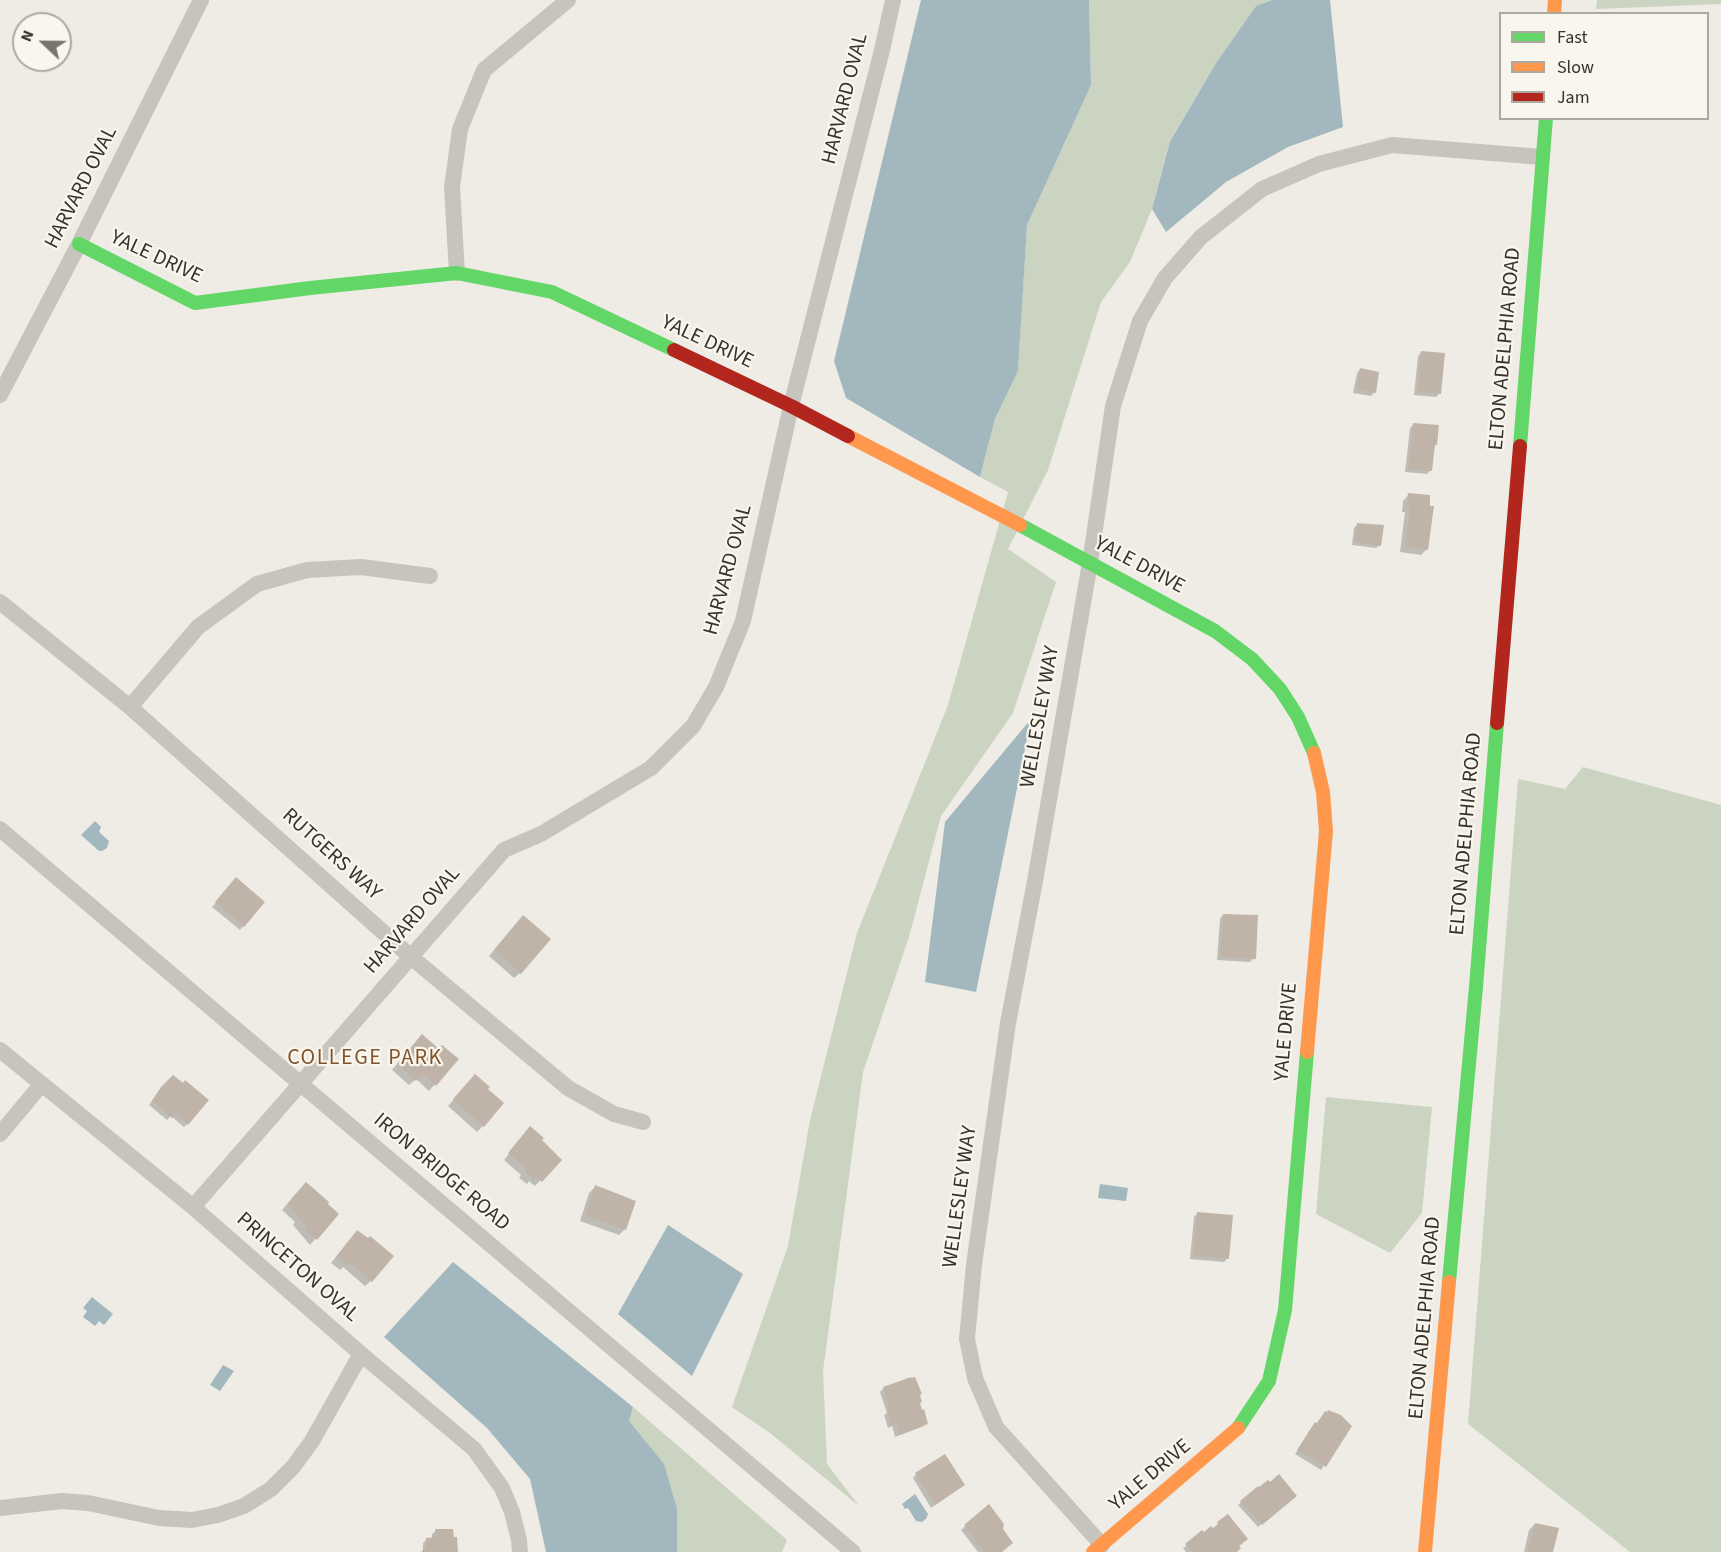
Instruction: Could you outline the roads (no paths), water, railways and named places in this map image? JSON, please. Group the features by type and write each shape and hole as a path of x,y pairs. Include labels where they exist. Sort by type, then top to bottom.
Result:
{"street":[{"name":"HARVARD OVAL","path":"0,395 79,244 201,0"},
{"path":"457,273 452,187 460,129 484,70 568,0"},
{"name":"HARVARD OVAL","path":"193,1207 504,850 541,834 651,768 693,726 716,687 743,621 791,406 893,0"},
{"name":"ELTON ADELPHIA ROAD","path":"1425,1552 1476,987 1546,120"},
{"name":"WELLESLEY WAY","path":"1097,1548 996,1428 975,1378 967,1339 975,1254 1008,1023 1090,563 1113,406 1140,321 1165,278 1200,237 1262,189 1319,164 1392,145 1542,157"},
{"name":"YALE DRIVE","path":"79,244 195,303 310,288 457,273 552,292 791,406 1015,522 1215,631 1252,659 1280,689 1298,717 1313,750 1323,792 1326,831 1285,1310 1269,1381 1236,1431 1097,1548"},
{"path":"130,707 198,627 257,584 307,570 339,568 361,567 430,576"},
{"name":"RUTGERS WAY","path":"0,602 130,707 411,957 568,1088 614,1114 643,1122"},
{"name":"IRON BRIDGE ROAD","path":"0,829 853,1552"},
{"name":"PRINCETON OVAL","path":"0,1050 193,1207 474,1449 502,1488 513,1512 520,1552"},
{"path":"0,1134 41,1085"},
{"path":"0,1508 62,1502 88,1503 159,1518 192,1520 218,1515 244,1506 271,1489 293,1467 312,1441 361,1354"}],"water":[{"path":"921,0 1089,0 1091,85 1027,225 1018,371 995,419 980,477 846,398 834,361"},
{"path":"1272,0 1330,0 1343,127 1288,147 1226,182 1166,232 1152,209 1170,141 1216,63 1256,6"},
{"path":"1031,719 976,992 925,982 945,822"},
{"path":"95,821 101,827 99,832 109,841 107,848 102,851 99,851 81,835"},
{"path":"1100,1184 1128,1188 1126,1201 1098,1198"},
{"path":"668,1225 743,1274 692,1376 618,1314"},
{"path":"453,1262 633,1407 629,1421 664,1464 677,1509 677,1552 546,1552 530,1479 487,1428 384,1337"},
{"path":"92,1297 113,1314 104,1325 99,1321 95,1326 83,1317 87,1311 83,1308"},
{"path":"223,1365 234,1371 220,1391 210,1385"},
{"path":"915,1494 928,1514 922,1522 916,1521 908,1508 905,1509 902,1504"}],"district":[{"name":"COLLEGE PARK","path":"365,1059"}]}
